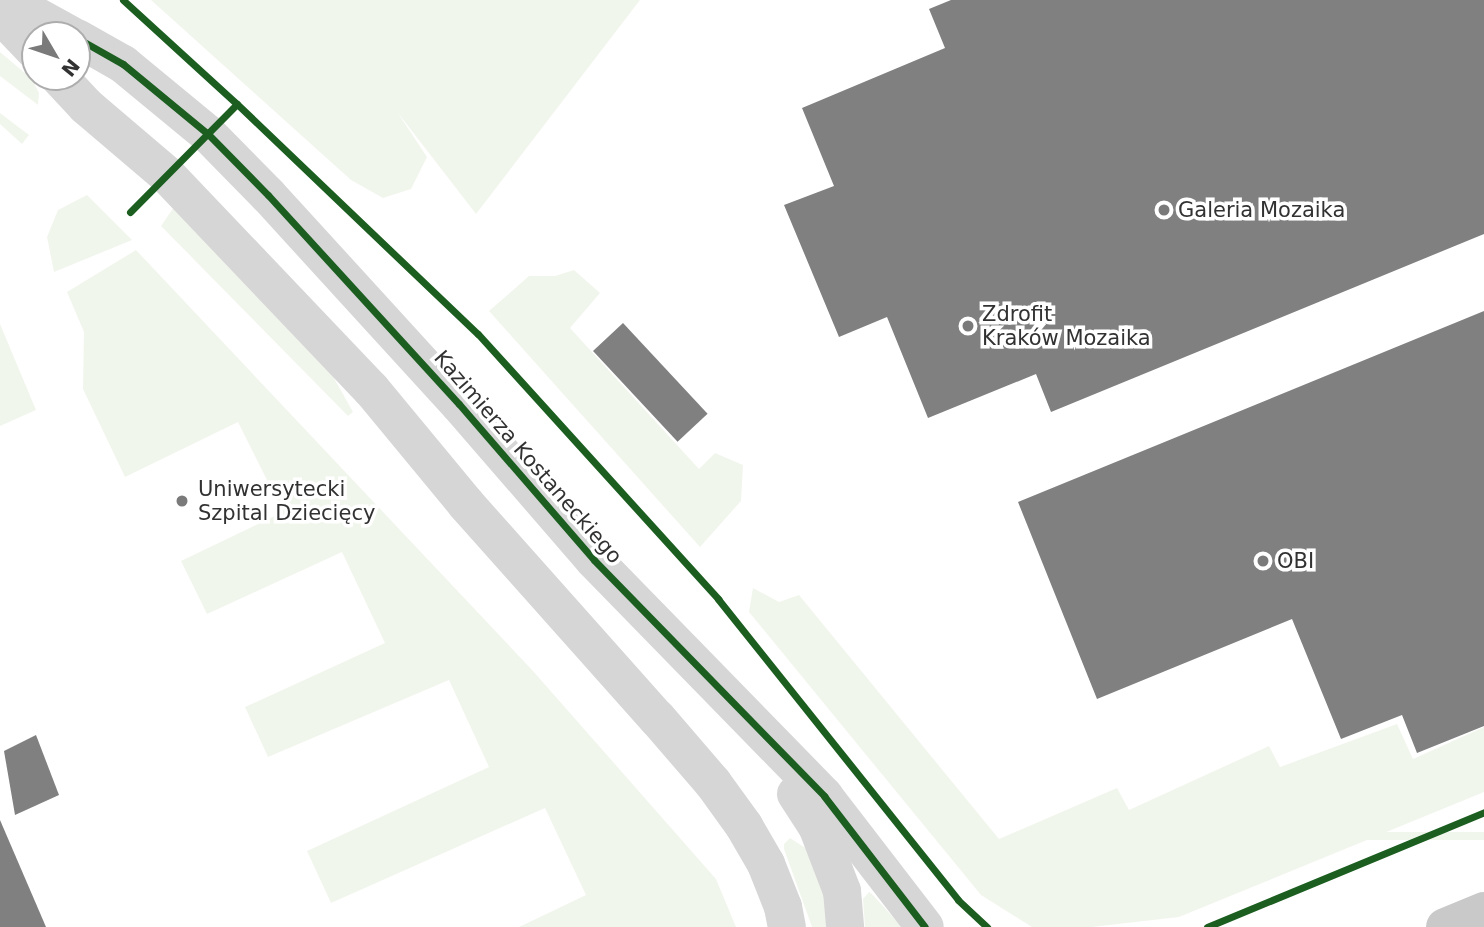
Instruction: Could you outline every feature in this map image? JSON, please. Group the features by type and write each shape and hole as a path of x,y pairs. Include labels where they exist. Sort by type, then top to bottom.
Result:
{"main road":[{"path":"1445,927 1484,911"}],"street":[{"path":"6,0 45,21"},
{"path":"0,14 21,36"},
{"name":"Kazimierza Kostaneckiego","path":"91,46 123,64 208,134 459,404 594,560 705,672 744,717 824,796 925,927"},
{"path":"72,91 167,175 372,388 466,504 713,783 744,826 766,864 783,907 786,927"},
{"name":"Kazimierza Kostaneckiego","path":"744,717 817,826 842,891 845,927"}],"shaded area":[{"path":"151,0 640,0 476,214 398,113 427,157 411,189 383,198 351,180"},
{"path":"0,52 21,70 21,91 38,91 38,105 0,76"},
{"path":"0,113 29,135 22,144 0,124"},
{"path":"87,195 132,240 54,272 47,237 58,210"},
{"path":"174,207 316,346 353,412 348,416 161,226"},
{"path":"136,250 533,671 716,879 736,927 519,927 586,895 545,808 331,903 307,851 489,767 449,680 268,757 245,707 385,643 342,552 207,614 181,561 283,512 238,422 125,477 83,389 84,332 67,292"},
{"path":"574,270 600,293 570,328 699,469 715,453 743,465 741,501 700,547 489,311 529,276 555,276"},
{"path":"0,324 36,410 0,426"},
{"path":"753,588 779,602 799,595 999,839 1117,788 1129,810 1269,746 1280,767 1397,724 1413,759 1484,727 1484,792 1179,917 1092,927 1032,927 981,895 749,612"},
{"path":"1240,832 1484,832 1484,840 1240,840"},
{"path":"790,838 807,849 820,878 831,927 812,927 784,849 784,844"},
{"path":"869,892 902,927 865,927 863,899"}],"building":[{"name":"Galeria Mozaika","path":"951,0 1484,0 1484,234 1051,412 1036,374 928,418 887,317 839,337 784,205 834,186 802,108 945,48 929,9"},
{"name":"OBI","path":"1484,311 1484,726 1417,753 1402,715 1341,739 1292,619 1097,699 1018,502"},
{"path":"623,323 708,414 678,442 593,351"},
{"path":"36,735 59,795 15,815 4,751"},
{"path":"0,820 46,927 0,927"}],"cycle path":[{"path":"123,0 237,104 478,334 718,599 958,900 987,927"},
{"path":"91,46 123,64 208,134 268,195 459,404 594,560 824,796 925,927"},
{"path":"130,212 237,104"},
{"path":"1207,927 1484,812"}],"place":[{"name":"Galeria Mozaika","path":"1164,210"},
{"name":"Zdrofit Kraków Mozaika","path":"968,326"},
{"name":"Uniwersytecki Szpital Dziecięcy","path":"182,501"},
{"name":"OBI","path":"1263,561"}]}
